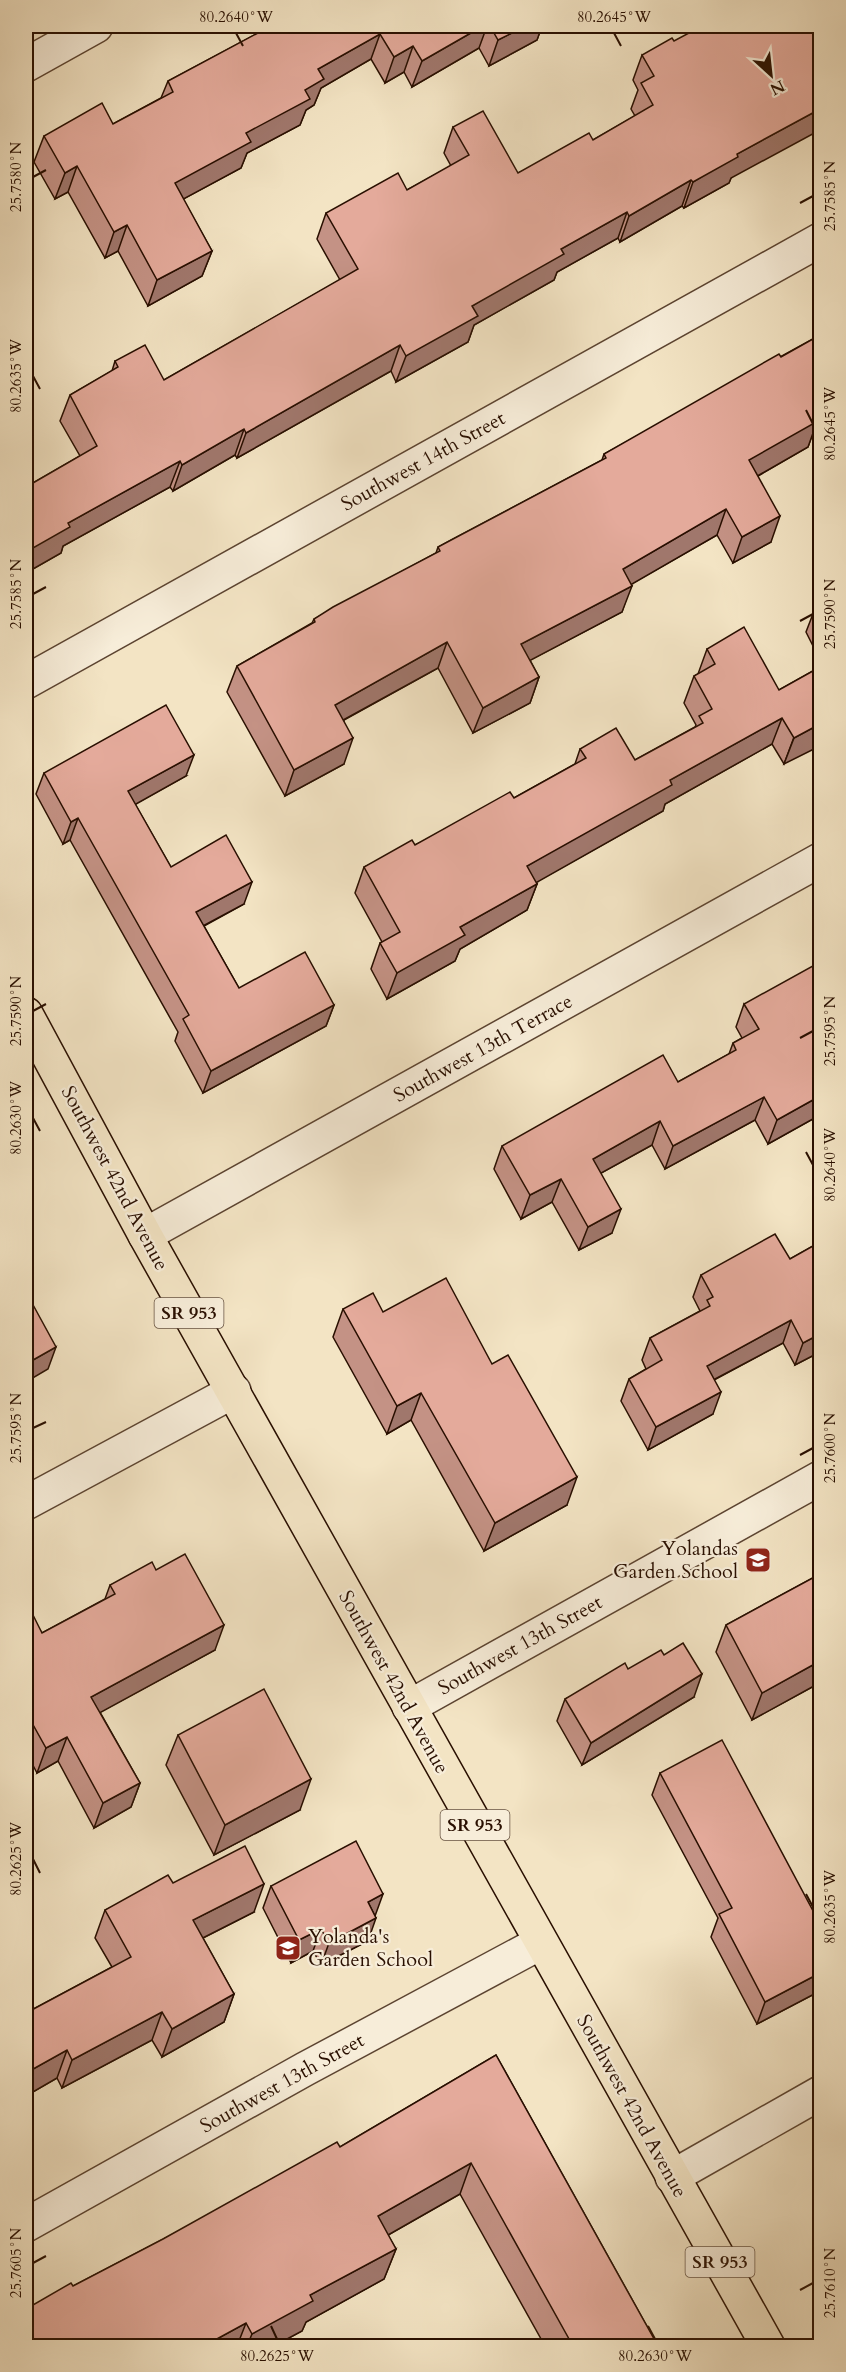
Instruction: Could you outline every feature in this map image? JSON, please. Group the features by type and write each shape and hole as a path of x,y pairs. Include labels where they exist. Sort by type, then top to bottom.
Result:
{"main road":[{"name":"Southwest 42nd Avenue","path":"26,1014 145,1235 768,2346"}],"street":[{"path":"26,65 96,26"},
{"name":"Southwest 14th Street","path":"26,682 820,240"},
{"name":"Southwest 13th Terrace","path":"145,1235 820,860"},
{"path":"26,1503 234,1391"},
{"name":"Southwest 13th Street","path":"409,1707 820,1478"},
{"name":"Southwest 13th Street","path":"26,2225 305,2069 540,1943"},
{"path":"672,2177 820,2093"}],"building":[{"path":"271,26 483,26 422,61 413,46 394,57 380,34 318,69 324,79 305,90 310,99 246,133 251,142 175,183 212,251 157,280 127,225 114,232 77,166 65,173 44,136 102,103 113,124 173,92 168,81"},
{"path":"490,26 526,26 498,40"},
{"path":"702,26 783,26 787,33 800,26 820,26 820,109 737,154 738,157 693,182 691,180 629,216 627,212 561,249 564,254 472,306 478,316 406,356 400,345 246,433 244,429 182,465 180,461 68,523 70,527 26,552 26,487 97,446 70,395 118,367 115,361 145,345 164,380 358,269 326,213 398,173 407,190 469,155 453,127 483,111 518,173 589,133 593,140 653,105 641,83 654,76 642,55 672,38 674,41"},
{"path":"820,335 820,409 813,413 818,421 749,460 780,516 742,537 726,509 623,569 632,586 521,644 539,677 483,708 447,642 335,705 353,738 294,770 237,666 315,622 314,619 333,607 440,551 438,547 606,458 604,454 779,354 781,357"},
{"path":"820,603 820,615 816,606"},
{"path":"744,627 779,690 820,667 820,724 794,738 782,718 670,780 672,785 527,866 537,884 460,927 465,935 397,973 380,943 400,932 364,867 412,840 415,845 510,792 514,798 586,758 580,749 616,728 635,760 703,723 699,716 712,709 694,676 715,664 707,649"},
{"path":"166,705 194,755 128,791 171,867 226,835 252,882 196,912 239,988 305,952 334,1005 211,1071 183,1019 189,1015 78,818 71,822 44,773"},
{"path":"820,962 820,1096 777,1120 764,1097 673,1146 660,1121 593,1159 621,1209 588,1227 561,1179 530,1195 502,1146 663,1055 678,1082 736,1050 733,1043 759,1029 744,1004"},
{"path":"775,1234 790,1259 820,1242 820,1334 803,1343 791,1320 707,1366 721,1392 656,1427 629,1379 662,1360 650,1338 710,1306 707,1300 713,1297 701,1275"},
{"path":"446,1278 492,1364 508,1355 577,1477 495,1523 421,1393 397,1406 343,1309 373,1293 383,1312"},
{"path":"26,1292 56,1347 26,1364"},
{"path":"185,1554 224,1625 91,1697 140,1783 103,1803 67,1737 46,1748 32,1723 26,1726 26,1609 29,1607 42,1633 115,1594 110,1585 152,1562 156,1570"},
{"path":"820,1574 820,1661 762,1693 726,1625"},
{"path":"683,1643 702,1674 591,1743 565,1699 625,1663 628,1669 661,1650 664,1655"},
{"path":"264,1689 311,1779 225,1825 178,1735"},
{"path":"722,1740 820,1924 820,1973 765,2002 719,1914 732,1908 660,1773"},
{"path":"356,1841 383,1894 368,1902 376,1918 329,1943 321,1929 299,1940 271,1886"},
{"path":"245,1846 264,1884 193,1920 234,1994 172,2029 162,2012 72,2060 67,2050 26,2073 26,2013 131,1957 105,1910 168,1875 173,1883"},
{"path":"496,2055 658,2346 573,2346 471,2163 378,2216 396,2249 310,2295 313,2301 252,2334 246,2323 204,2346 26,2346 26,2309 71,2283 73,2286 163,2239 337,2142 340,2147"}],"place":[{"name":"Yolandas Garden School","path":"758,1560"},
{"name":"Yolanda's Garden School","path":"288,1948"}]}
